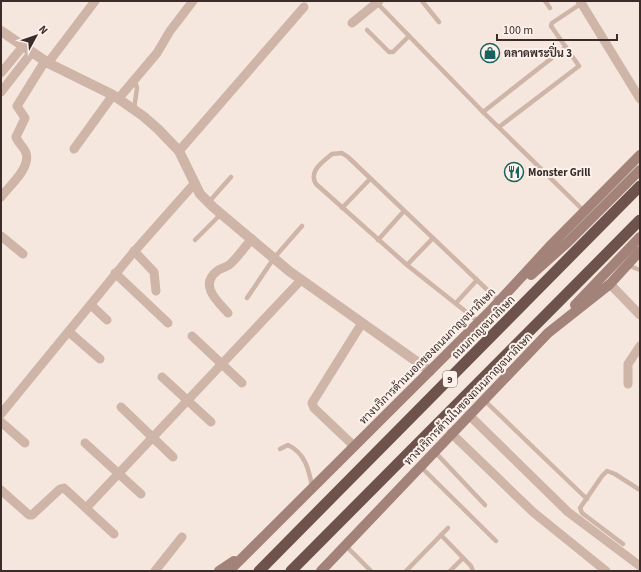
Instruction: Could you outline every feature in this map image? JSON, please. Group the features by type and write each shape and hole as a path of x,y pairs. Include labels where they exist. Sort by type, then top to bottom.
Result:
{"highway":[{"name":"ถนนกาญจนาภิเษก","path":"259,571 640,186"},
{"name":"9","path":"291,571 640,220"}],"main road":[{"name":"ทางบริการด้านนอกของถนนกาญจนาภิเษก","path":"229,571 312,486 492,309 584,211 640,155"},
{"path":"492,309 568,242 640,170"},
{"path":"548,333 640,237"},
{"name":"ทางบริการด้านในของถนนกาญจนาภิเษก","path":"321,571 548,333 610,284 640,251"},
{"path":"219,571 251,549"}],"street":[{"path":"1,197 22,171 26,162 27,155 16,137 25,118 17,106 46,62 95,1"},
{"path":"74,149 116,96 135,80 157,53 170,31 193,1"},
{"path":"352,23 378,2"},
{"path":"582,2 640,99"},
{"path":"179,151 304,6"},
{"path":"4,34 24,45 46,62 116,96 134,109 158,129 179,151 194,184 208,203 301,280 430,370"},
{"path":"1,73 24,45"},
{"path":"1,92 32,52"},
{"path":"1,414 134,251 194,184"},
{"path":"1,236 22,254"},
{"path":"228,313 212,295 209,286 211,279 219,270 225,268 233,261 252,239"},
{"path":"134,251 154,272 156,291"},
{"path":"115,274 168,323"},
{"path":"86,508 301,280"},
{"path":"610,284 640,315"},
{"path":"91,305 107,320"},
{"path":"354,446 314,408 312,403 362,322"},
{"path":"69,332 100,359"},
{"path":"192,336 242,383"},
{"path":"628,384 628,364 640,346"},
{"path":"162,377 211,422"},
{"path":"121,407 173,456"},
{"path":"469,415 568,512 640,566"},
{"path":"1,422 25,443"},
{"path":"451,433 533,512 606,571"},
{"path":"85,443 141,494"},
{"path":"1,490 29,515 36,513 60,489 64,488 114,534"},
{"path":"155,571 182,537"}],"lane":[{"path":"422,1 439,22"},
{"path":"545,1 550,8"},
{"path":"378,2 483,112 584,211"},
{"path":"499,127 580,66 551,26 552,23 582,2"},
{"path":"367,30 389,52 392,52 409,36"},
{"path":"483,112 566,47"},
{"path":"134,109 137,88 135,80"},
{"path":"479,322 407,265 342,208 316,184 313,175 314,171 332,154 337,153 348,157 499,301"},
{"path":"208,203 231,177"},
{"path":"342,208 370,179"},
{"path":"378,240 404,211"},
{"path":"195,240 221,214"},
{"path":"247,298 274,258 302,226"},
{"path":"407,265 433,238"},
{"path":"627,265 640,270"},
{"path":"456,303 477,280"},
{"path":"484,400 587,499"},
{"path":"280,449 288,445 305,461 312,486"},
{"path":"434,451 485,505"},
{"path":"420,466 496,541"},
{"path":"623,544 582,513 580,508 604,473 607,471 615,474 640,490"},
{"path":"406,571 448,528"},
{"path":"441,535 471,566 473,571"},
{"path":"345,545 371,571"},
{"path":"450,571 463,558"}],"place":[{"name":"ตลาดพระปิ่น 3","path":"490,53"},
{"name":"Monster Grill","path":"514,172"}]}
